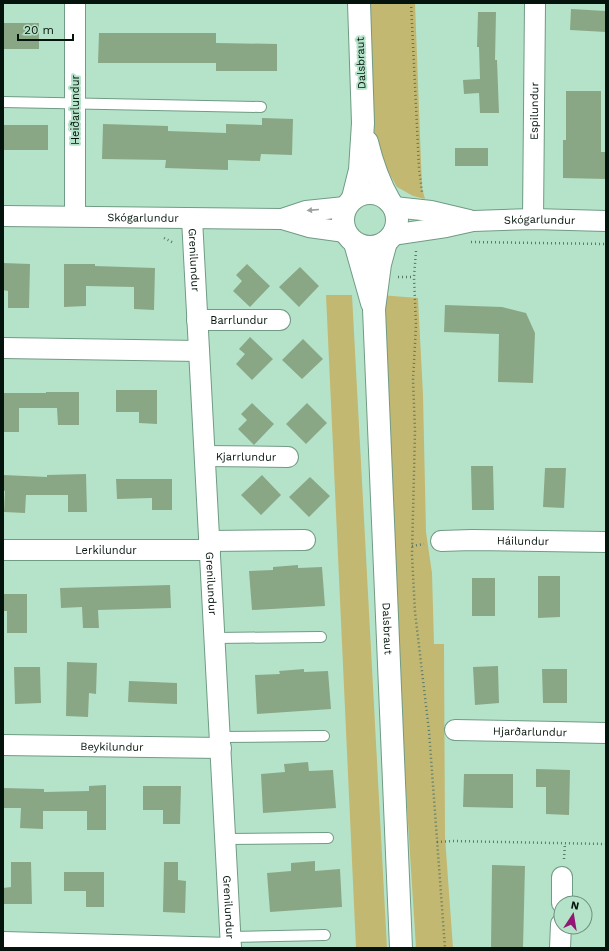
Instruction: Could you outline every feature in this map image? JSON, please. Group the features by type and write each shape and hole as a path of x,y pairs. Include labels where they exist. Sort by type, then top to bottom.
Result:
{"street":[{"name":"Heiðarlundur","path":"75,3 75,216"},
{"name":"Dalsbraut","path":"349,202 360,170 363,123 359,3"},
{"name":"Espilundur","path":"533,219 535,3"},
{"name":"Dalsbraut","path":"363,123 371,161 382,189 392,205"},
{"path":"376,193 384,196 392,205 397,221 389,239 378,246 362,247 350,238 342,224 342,215 349,202 361,194 376,193"},
{"name":"Skógarlundur","path":"282,219 306,211 349,202"},
{"name":"Skógarlundur","path":"392,205 431,211 473,221"},
{"name":"Skógarlundur","path":"3,216 282,219 350,238"},
{"name":"Grenilundur","path":"192,219 231,944"},
{"name":"Skógarlundur","path":"389,239 473,221 533,219 606,221"},
{"name":"Dalsbraut","path":"350,238 374,310"},
{"name":"Dalsbraut","path":"389,239 379,276 374,310 401,948"},
{"name":"Barrlundur","path":"197,320 280,320"},
{"path":"3,348 199,351"},
{"name":"Kjarrlundur","path":"205,456 288,457"},
{"name":"Lerkilundur","path":"3,550 210,545 305,540"},
{"name":"Háilundur","path":"441,541 606,542"},
{"name":"Hjarðarlundur","path":"454,730 606,733"},
{"name":"Beykilundur","path":"3,745 220,742"},
{"path":"562,877 562,895"},
{"path":"560,948 561,935"},
{"path":"3,942 231,944"}],"lane":[{"path":"3,102 261,107"},
{"path":"215,638 320,637"},
{"path":"220,742 324,736"},
{"path":"226,839 328,838"},
{"path":"231,944 325,935"}],"path":[{"path":"410,3 419,168 422,196"},
{"path":"157,238 165,238 181,246 193,245"},
{"path":"463,242 606,244"},
{"path":"418,249 415,252 414,277 416,325 413,380 415,431 412,555 415,612 429,731 444,948"},
{"path":"379,276 414,277"},
{"path":"437,842 606,844"}],"shaded area":[{"path":"367,3 415,3 422,188 425,199 413,196 397,187 375,144 372,120"},
{"path":"326,295 352,295 387,948 356,948"},
{"path":"380,295 418,298 423,395 426,532 432,573 434,644 444,644 445,837 453,948 416,948 401,713"}],"building":[{"path":"571,9 606,11 606,32 570,30"},
{"path":"478,12 496,12 495,60 497,60 499,113 480,113 479,93 464,94 463,80 480,79 479,47 477,47"},
{"path":"3,23 39,23 39,49 3,49"},
{"path":"99,33 216,33 216,43 277,44 277,71 216,71 216,63 98,63"},
{"path":"566,91 601,91 601,152 606,152 606,179 563,178 563,140 566,140"},
{"path":"262,118 293,119 292,155 261,154 260,161 228,160 228,170 165,168 166,160 102,159 103,124 168,126 168,131 226,133 226,124 262,125"},
{"path":"3,125 48,125 48,150 3,150"},
{"path":"455,148 488,148 488,166 455,166"},
{"path":"3,263 30,264 29,308 8,308 8,291 3,290"},
{"path":"64,264 95,264 95,266 155,268 154,310 134,309 134,287 86,286 86,306 64,307"},
{"path":"247,264 270,286 250,307 233,291 242,281 236,275"},
{"path":"300,267 319,286 299,307 279,287"},
{"path":"445,305 502,307 526,313 535,333 533,383 498,382 499,334 444,332"},
{"path":"250,337 273,359 252,380 236,364 245,354 239,349"},
{"path":"303,339 323,359 302,379 282,360"},
{"path":"116,390 157,390 157,424 139,423 139,412 116,412"},
{"path":"79,392 79,425 58,425 57,408 19,408 19,432 3,432 3,393"},
{"path":"252,403 274,424 254,445 238,429 247,420 241,414"},
{"path":"307,403 327,423 306,444 286,424"},
{"path":"471,466 493,466 494,510 472,510"},
{"path":"545,468 566,468 564,508 543,507"},
{"path":"86,474 87,512 68,512 68,495 26,495 25,513 4,512 5,491 3,490 3,475 47,477 47,475"},
{"path":"262,475 281,495 261,515 241,495"},
{"path":"310,477 330,496 309,517 289,497"},
{"path":"116,479 172,479 172,510 152,510 152,498 117,499"},
{"path":"298,565 298,568 322,567 325,606 252,610 249,571 273,570 273,567"},
{"path":"538,576 560,576 560,617 538,618"},
{"path":"472,578 495,578 495,616 472,616"},
{"path":"170,585 171,608 98,610 99,628 83,628 82,607 61,608 60,588"},
{"path":"3,594 27,594 27,633 7,633 7,611 3,611"},
{"path":"67,662 97,663 96,694 89,693 88,717 66,716"},
{"path":"498,666 499,703 475,705 473,667"},
{"path":"14,667 40,667 41,703 15,704"},
{"path":"304,669 304,672 328,671 331,709 257,714 255,675 280,674 279,671"},
{"path":"542,669 567,669 567,703 543,703"},
{"path":"129,681 177,683 177,704 128,702"},
{"path":"308,762 309,771 333,770 336,808 263,813 261,774 285,772 284,764"},
{"path":"536,769 570,770 569,815 546,814 546,787 536,787"},
{"path":"464,774 513,774 513,808 463,807"},
{"path":"106,785 106,830 87,830 87,811 43,811 43,829 20,828 21,808 3,808 3,788 44,789 44,792 89,791 89,786"},
{"path":"143,786 181,786 180,824 163,824 163,810 143,810"},
{"path":"315,861 315,871 340,869 342,907 270,912 267,873 291,871 291,863"},
{"path":"11,862 31,862 32,904 4,904 3,888 11,887"},
{"path":"164,862 178,862 178,880 186,881 185,913 163,912"},
{"path":"492,865 525,866 523,948 491,948"},
{"path":"64,872 104,872 104,907 86,907 86,891 64,891"}]}
